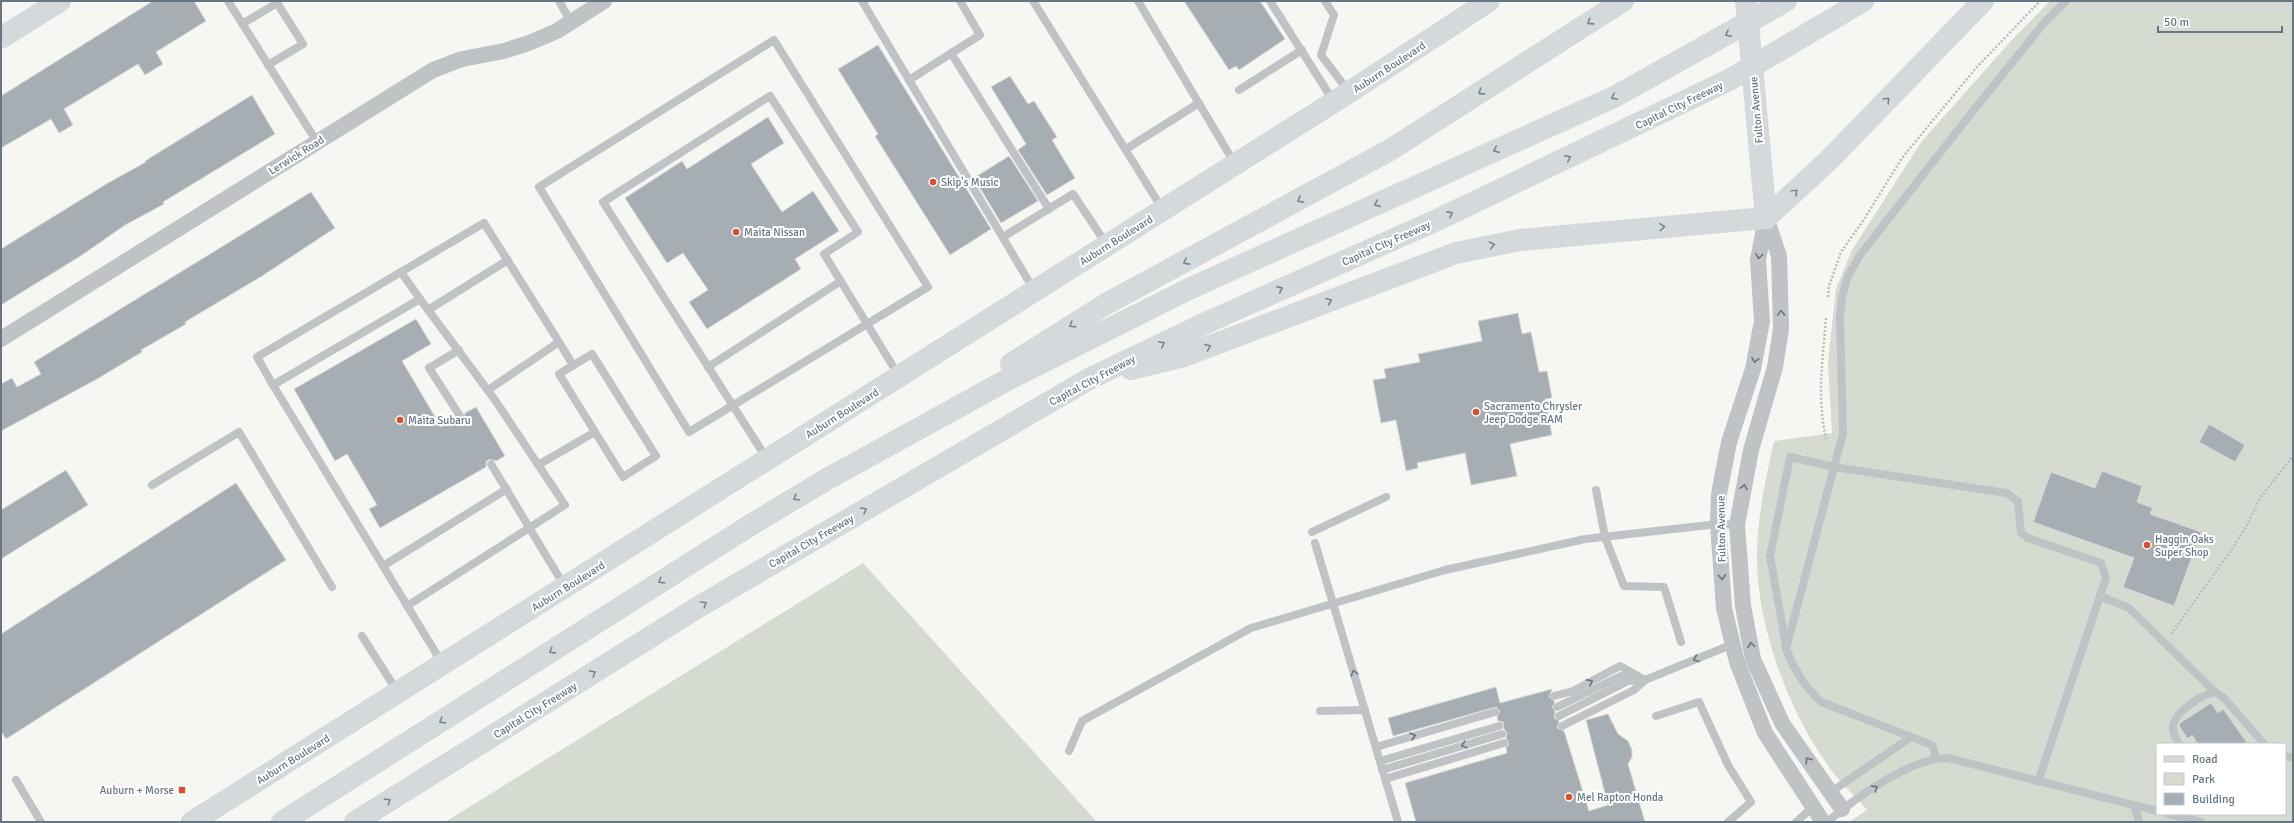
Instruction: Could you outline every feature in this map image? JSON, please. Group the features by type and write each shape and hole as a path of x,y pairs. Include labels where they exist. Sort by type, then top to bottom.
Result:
{"main road":[{"path":"1,38 60,1"},
{"name":"Auburn Boulevard","path":"192,822 1107,246 1342,97 1489,1"},
{"path":"282,822 742,530 829,478 1106,304 1390,150 1623,1"},
{"name":"Fulton Avenue","path":"1746,1 1766,218"},
{"path":"829,478 1007,380 1182,293 1614,97 1786,1"},
{"name":"Capital City Freeway","path":"355,822 700,606 1089,379 1208,322 1437,220 1729,80 1863,1"},
{"path":"1089,379 1184,356 1456,253 1520,240 1766,218 1829,160 1983,1"}],"street":[{"name":"Lerwick Road","path":"1,339 433,70 462,59 504,51 529,43 571,22 604,1"},
{"name":"Fulton Avenue","path":"1766,218 1758,260 1762,321 1753,369 1729,442 1719,494 1718,524 1724,608 1737,662 1765,733 1812,808 1823,822"},
{"name":"Fulton Avenue","path":"1766,218 1779,256 1781,329 1775,367 1751,450 1737,525 1743,606 1753,659 1782,723 1842,809"},
{"path":"1812,808 1831,792"}],"lane":[{"path":"228,1 317,142"},
{"path":"559,1 571,22"},
{"path":"862,1 1035,291"},
{"path":"909,80 980,35 960,1"},
{"path":"1033,1 1163,210"},
{"path":"1138,1 1235,164"},
{"path":"1270,1 1302,50 1342,97"},
{"path":"1326,1 1334,15 1321,55 1342,97"},
{"path":"1786,648 1844,434 1840,317 1842,297 1848,276 1860,255 1968,116 2044,23 2066,1"},
{"path":"242,24 277,3 303,44 268,65"},
{"path":"774,40 928,287 867,323 689,432 539,188 774,40"},
{"path":"1239,90 1302,50"},
{"path":"951,54 1050,208"},
{"path":"767,460 603,202 770,96 858,232 824,254 900,377"},
{"path":"1126,149 1199,103"},
{"path":"1003,237 1073,194 1107,246"},
{"path":"443,665 257,357 484,223 573,365"},
{"path":"428,310 508,260"},
{"path":"401,272 488,390 565,505 407,606"},
{"path":"708,367 841,281"},
{"path":"273,384 420,299"},
{"path":"488,390 559,342"},
{"path":"459,350 429,368 460,416"},
{"path":"592,354 656,456 623,477 559,374 573,365 592,354"},
{"path":"152,485 239,432 332,587"},
{"path":"538,465 595,432"},
{"path":"1936,757 1932,745 1821,702 1808,690 1793,668 1786,648 1770,556 1790,458 1834,468 2006,493 2018,502 2021,533 2028,538 2100,563 2106,578 2038,782"},
{"path":"491,464 530,527 565,588"},
{"path":"383,566 506,489"},
{"path":"1596,490 1605,537 1624,586 1664,587 1681,642"},
{"path":"1312,532 1386,497"},
{"path":"1069,750 1082,721 1251,628 1445,570 1585,539 1718,524 1737,525"},
{"path":"1315,543 1398,822"},
{"path":"2100,596 2129,608 2215,692 2224,698 2263,743"},
{"path":"362,636 398,693"},
{"path":"1559,716 1628,682 1645,680 1733,644"},
{"path":"1554,696 1573,691 1620,666 1645,680"},
{"path":"1557,707 1623,675 1645,680"},
{"path":"1562,726 1634,690 1645,680"},
{"path":"2178,743 2173,730 2176,718 2202,695 2215,692"},
{"path":"1656,716 1700,702 1728,764 1752,802 1728,822"},
{"path":"1320,711 1365,710"},
{"path":"1376,747 1495,712"},
{"path":"1381,766 1500,730"},
{"path":"1831,792 1911,736"},
{"path":"1385,779 1504,743"},
{"path":"1827,822 1842,809 1910,766 1936,757 1948,758 2156,811"},
{"path":"16,780 41,822"},
{"path":"2134,806 2139,822"},
{"path":"1796,822 1812,808"},
{"path":"2172,815 2200,822"}],"path":[{"path":"2166,643 2178,622 2230,552 2246,527 2260,498 2293,456"}],"green space":[{"path":"2050,1 2293,1 2293,822 1849,822 1867,810 1836,776 1812,742 1787,691 1776,663 1761,606 1758,578 1757,551 1761,509 1774,441 1832,433 1828,362 1836,289 1852,250 1922,141 2010,42"},
{"path":"863,563 1097,822 445,822"}],"building":[{"path":"153,1 194,1 206,21 156,52 163,64 145,75 138,64 64,109 73,125 59,133 51,119 1,148 1,96"},
{"path":"1184,1 1260,1 1285,39 1239,70 1236,66 1229,70"},
{"name":"Skip's Music","path":"878,45 991,229 950,255 875,136 878,134 838,69"},
{"path":"1010,76 1028,104 1034,101 1057,137 1052,140 1075,178 1047,195 1018,150 1026,144 991,87"},
{"path":"252,95 275,134 163,202 164,204 125,225 82,255 1,305 1,249 108,183 146,162 145,161"},
{"path":"768,117 784,143 751,164 782,212 813,191 839,231 795,259 801,269 707,329 689,302 708,290 683,253 667,263 625,198 682,161 687,169"},
{"path":"1009,156 1038,201 1001,223 974,178"},
{"path":"311,192 335,228 262,276 185,322 186,324 141,350 142,352 97,379 1,431 1,384 12,378 17,387 41,374 34,362"},
{"path":"1518,313 1522,334 1531,332 1539,372 1547,371 1552,398 1545,399 1552,435 1510,444 1517,476 1471,485 1465,453 1417,463 1418,468 1406,471 1396,420 1381,423 1373,380 1386,378 1384,369 1420,362 1418,354 1482,341 1478,321"},
{"path":"416,319 431,344 402,361 441,427 455,419 463,421 465,413 476,407 505,456 496,461 489,459 486,462 486,467 380,528 369,509 377,505 347,454 335,461 294,389"},
{"path":"2209,424 2245,445 2235,462 2199,442"},
{"path":"66,470 88,505 1,559 1,510"},
{"name":"Haggin Oaks Super Shop","path":"2102,471 2142,486 2137,502 2153,508 2150,514 2201,532 2174,606 2123,587 2134,558 2033,522 2051,472 2095,488"},
{"path":"236,483 286,560 6,739 1,731 1,634"},
{"path":"1496,687 1500,703 1552,689 1549,697 1555,702 1552,707 1555,712 1554,718 1559,721 1557,728 1564,731 1589,811 1608,805 1586,720 1608,714 1618,734 1628,741 1632,750 1632,757 1628,764 1645,822 1416,822 1405,783 1507,753 1506,748 1509,744 1506,738 1507,733 1504,729 1503,722 1498,721 1497,717 1500,711 1496,707 1393,736 1388,718"},
{"path":"2211,703 2218,713 2223,709 2247,743 2197,743 2192,735 2188,739 2179,726 2180,723"}],"place":[{"name":"Skip's Music","path":"933,182"},
{"name":"Maita Nissan","path":"736,232"},
{"name":"Sacramento Chrysler Jeep Dodge RAM","path":"1476,412"},
{"name":"Maita Subaru","path":"400,420"},
{"name":"Haggin Oaks Super Shop","path":"2147,545"},
{"name":"Auburn + Morse","path":"182,790"},
{"name":"Mel Rapton Honda","path":"1569,797"}]}
